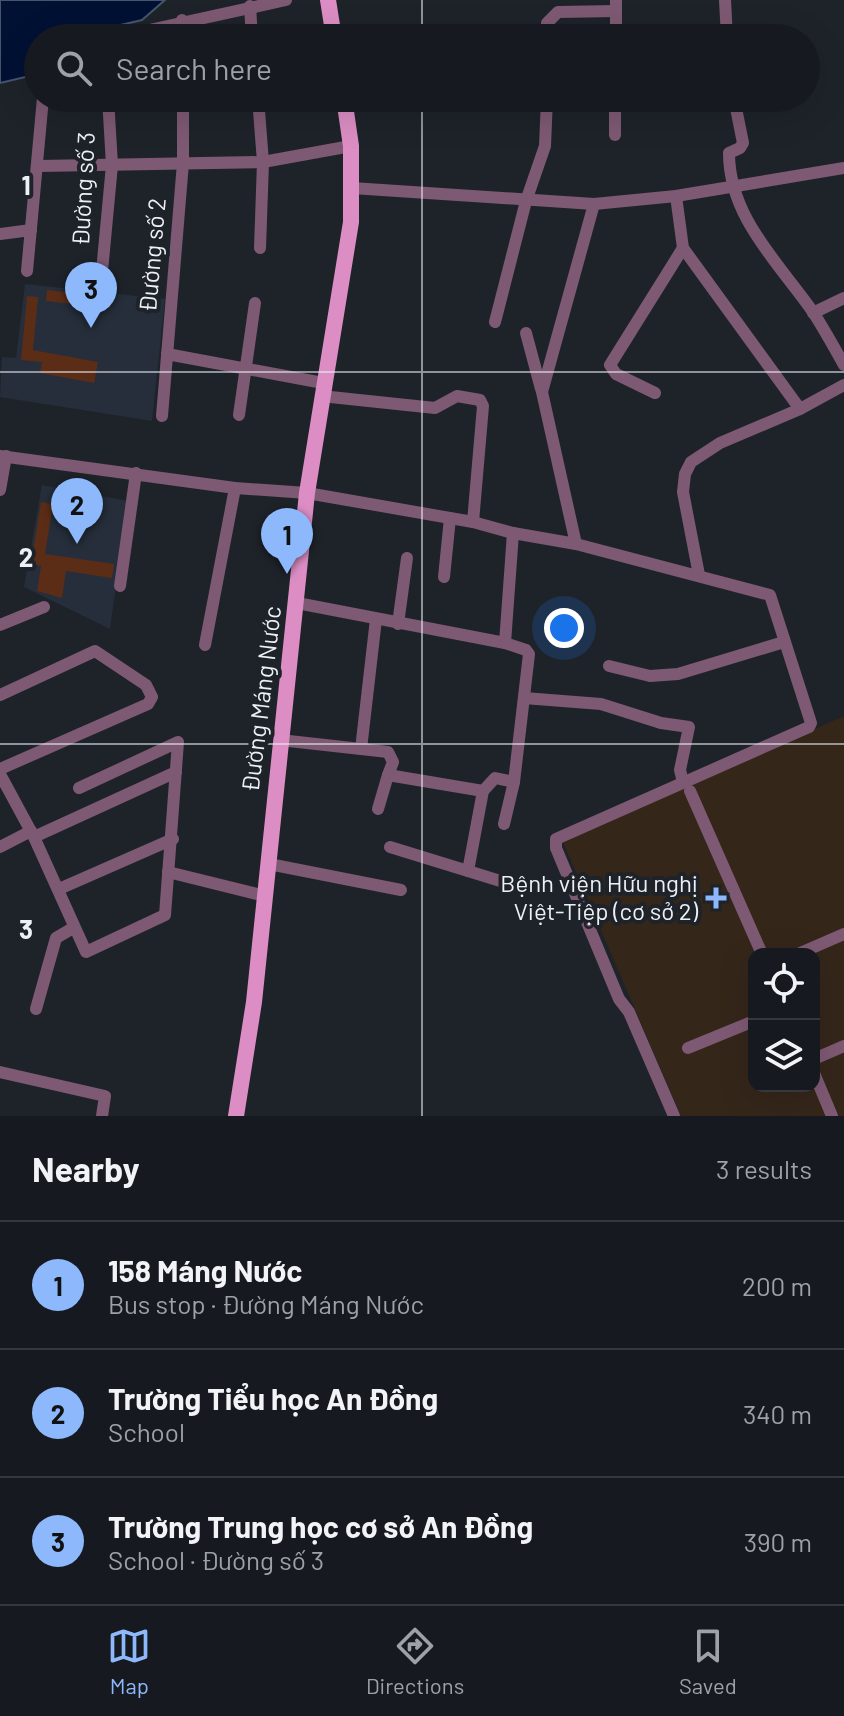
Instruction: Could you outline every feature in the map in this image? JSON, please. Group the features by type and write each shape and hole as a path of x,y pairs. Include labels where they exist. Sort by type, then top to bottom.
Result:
{"main road":[{"path":"328,0 332,24"},
{"name":"Đường Máng Nước","path":"236,1116 254,1002 307,493 351,222 351,146 346,112"}],"street":[{"path":"167,24 286,0"},
{"path":"725,0 726,24"},
{"path":"250,6 251,24"},
{"path":"547,24 558,12 616,6"},
{"path":"27,271 42,112"},
{"name":"Đường số 3","path":"101,282 112,165 109,112"},
{"name":"Đường số 2","path":"162,416 183,163 183,112"},
{"path":"259,112 263,162 260,248"},
{"path":"495,322 526,201 545,146 546,112"},
{"path":"615,112 615,135"},
{"path":"737,112 743,143 729,153 730,186 764,250 813,313 844,365"},
{"path":"39,166 263,162 351,146"},
{"path":"352,188 594,204 676,196 844,168"},
{"path":"676,196 683,248 800,409"},
{"path":"542,392 594,204"},
{"path":"0,234 31,230"},
{"path":"655,393 616,374 610,365 683,248"},
{"path":"813,313 844,298"},
{"path":"239,415 255,303"},
{"path":"526,333 576,544"},
{"path":"167,354 246,369 322,389 435,408 457,396 480,400 483,406 473,522"},
{"path":"699,575 683,492 691,462 720,443 800,409 844,385"},
{"path":"0,490 3,456 235,488 307,493 473,522 513,533 576,544 770,595 785,632 784,642 811,723 686,786 556,839 556,848 619,999 629,1012 674,1116"},
{"path":"120,586 136,473"},
{"path":"205,645 235,488"},
{"path":"444,577 450,518"},
{"path":"505,643 513,533"},
{"path":"398,624 407,558"},
{"path":"297,603 505,643 528,653 514,782 504,824"},
{"path":"0,625 44,607"},
{"path":"361,749 376,619"},
{"path":"609,666 665,676 784,642"},
{"path":"0,695 95,651 146,685 152,697 148,704 0,772 59,889 73,928 86,952 165,915 178,742 79,788"},
{"path":"524,698 601,704 661,723 689,727 680,770 759,948"},
{"path":"280,740 391,754 393,762 378,809"},
{"path":"0,847 176,772"},
{"path":"388,775 483,791"},
{"path":"468,871 483,791 495,778 514,782"},
{"path":"59,889 173,839"},
{"path":"390,847 520,887"},
{"path":"269,864 401,890"},
{"path":"168,872 265,896"},
{"path":"36,1009 56,938 73,928"},
{"path":"812,948 844,934"},
{"path":"688,1048 748,1023"},
{"path":"820,1056 844,1046"},
{"path":"0,1072 105,1096 102,1116"},
{"path":"820,1087 832,1116"}],"shaded area":[{"path":"25,284 165,299 152,421 0,397 2,357 16,358"},
{"path":"42,485 128,501 110,629 24,587"},
{"name":"Bệnh viện Hữu nghị Việt-Tiệp (cơ sở 2)","path":"844,716 844,1116 681,1116 563,842"}],"water":[{"path":"0,0 165,0 142,20 125,24 24,24 24,77 0,83"}],"building":[{"path":"47,290 111,297 110,308 46,301"},
{"path":"27,296 38,297 33,350 98,362 94,383 40,373 42,362 21,360"},
{"path":"41,502 53,504 45,554 114,564 112,578 66,571 62,598 37,591 41,566 31,564"}],"place":[{"name":"Trường Trung học cơ sở An Đồng","path":"91,328"},
{"name":"Trường Tiểu học An Đồng","path":"77,544"},
{"name":"158 Máng Nước","path":"287,574"},
{"name":"Bệnh viện Hữu nghị Việt-Tiệp (cơ sở 2)","path":"716,898"}]}
